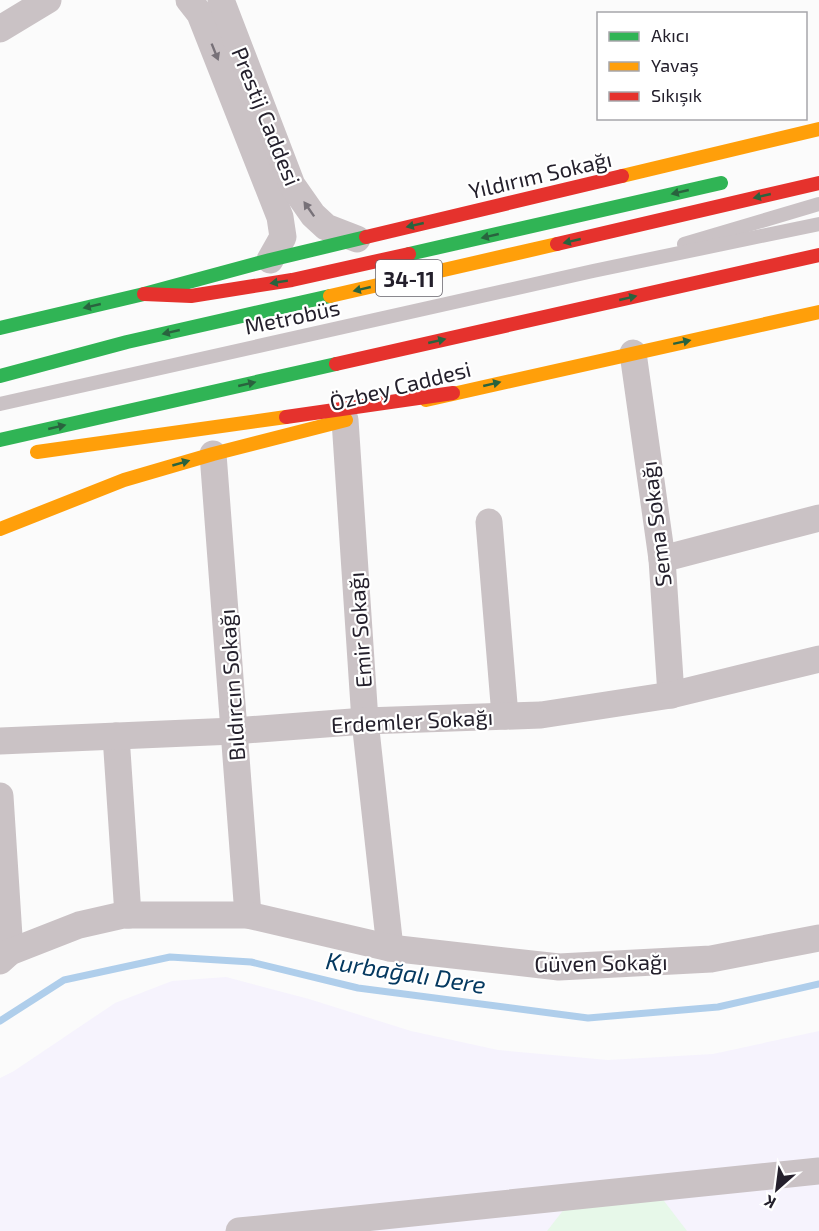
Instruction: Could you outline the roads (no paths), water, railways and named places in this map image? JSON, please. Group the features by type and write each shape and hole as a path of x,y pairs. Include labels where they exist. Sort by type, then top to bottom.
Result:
{"main road":[{"name":"Yıldırım Sokağı","path":"144,294 270,260 819,129"},
{"path":"0,328 144,294 191,296 292,280 739,179"},
{"name":"34-11","path":"0,376 127,342 819,183"},
{"path":"0,440 819,255"},
{"name":"Özbey Caddesi","path":"0,529 124,480 213,454 453,393 819,312"},
{"path":"23,454 453,393"},
{"path":"34,501 124,480"}],"street":[{"name":"Prestij Caddesi","path":"189,0 200,14 280,217 283,237 270,260"},
{"name":"Prestij Caddesi","path":"221,0 292,185 313,215 326,227 357,239"},
{"path":"0,29 44,1"},
{"name":"Sema Sokağı","path":"633,353 662,559 671,695"},
{"name":"Emir Sokağı","path":"345,420 365,721 390,948"},
{"name":"Bıldırcın Sokağı","path":"213,454 248,915"},
{"path":"662,559 819,518"},
{"path":"489,522 505,716"},
{"name":"Erdemler Sokağı","path":"0,741 234,731 365,721 541,715 671,695 819,660"},
{"path":"116,736 128,915"},
{"path":"0,796 5,957"},
{"name":"Güven Sokağı","path":"5,957 79,925 128,915 248,915 390,948 559,967 711,959 819,938"},
{"path":"239,1231 819,1171"}],"lane":[{"name":"Metrobüs","path":"592,271 819,204"},
{"name":"Metrobüs","path":"0,404 592,271 819,224"}],"waterway":[{"name":"Kurbağalı Dere","path":"0,1021 64,980 170,957 251,962 358,988 588,1018 718,1007 819,984"}]}
